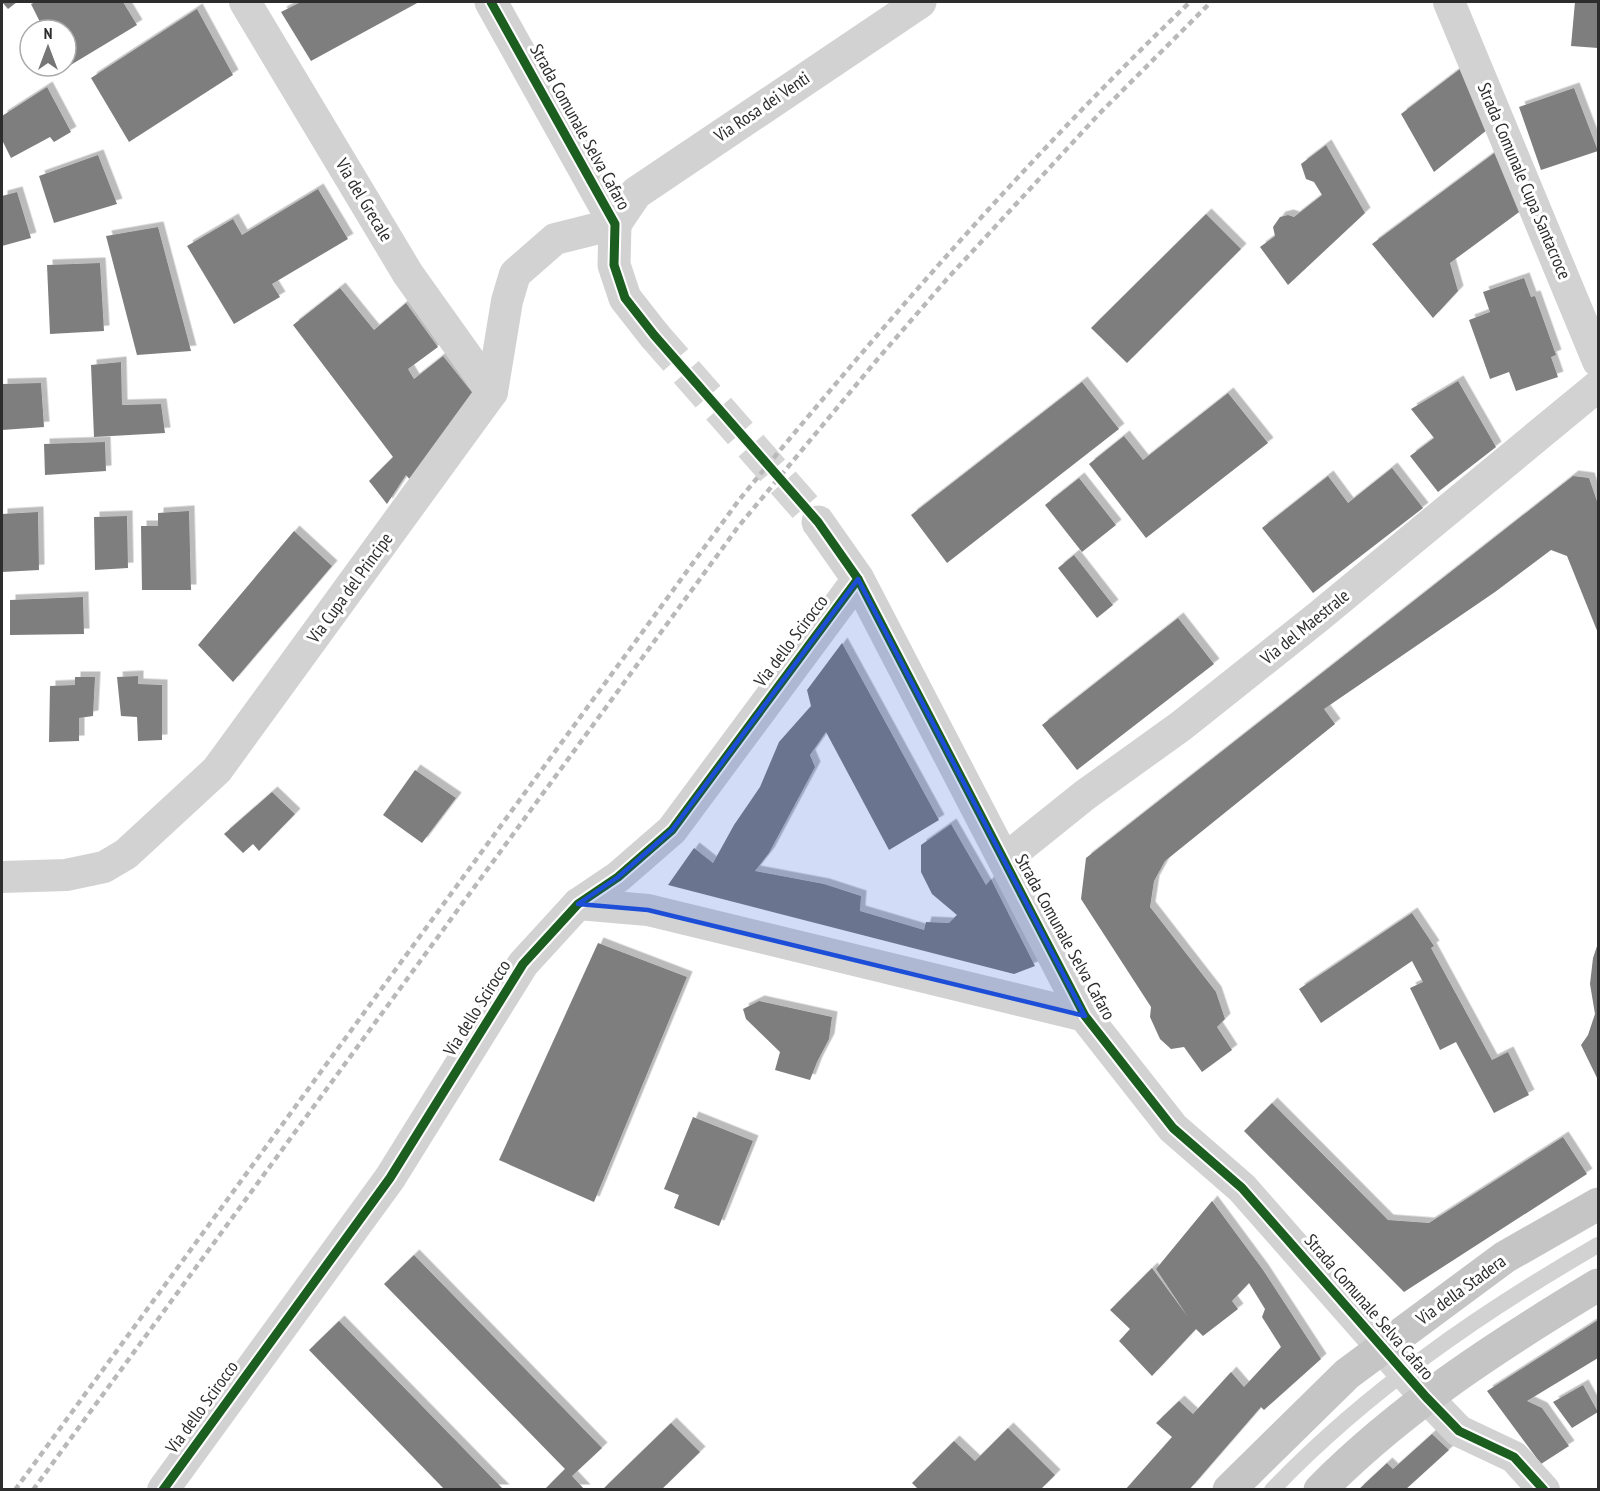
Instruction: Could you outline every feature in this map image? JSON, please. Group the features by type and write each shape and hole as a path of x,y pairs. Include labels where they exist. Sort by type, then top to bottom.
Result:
{"main road":[{"name":"Via della Stadera","path":"1229,1490 1347,1374 1504,1257 1599,1204"},
{"path":"1320,1490 1337,1472 1426,1397 1532,1325 1599,1285"}],"street":[{"name":"Via del Grecale","path":"245,2 408,274 492,392"},
{"name":"Strada Comunale Selva Cafaro","path":"491,2 615,224 614,265 625,298 654,336"},
{"name":"Via Rosa dei Venti","path":"615,224 636,192 920,2"},
{"name":"Strada Comunale Cupa Santacroce","path":"1449,2 1599,360"},
{"name":"Via Cupa del Principe","path":"2,877 66,875 104,867 126,854 217,770 492,392 507,301 515,274 555,239 615,224"},
{"name":"Via del Maestrale","path":"1004,860 1085,795 1181,726 1599,386"},
{"name":"Strada Comunale Selva Cafaro","path":"818,522 858,579 1085,1016 1173,1128 1242,1188 1289,1239 1402,1373 1426,1397"},
{"name":"Via dello Scirocco","path":"162,1490 390,1178 523,964 578,904 618,877 672,830 858,579"},
{"path":"578,904 648,910 1085,1016"},
{"path":"1426,1397 1459,1431 1514,1457 1544,1490"}],"lane":[{"path":"1272,1490 1292,1468 1402,1373 1495,1307 1599,1245"}],"highlighted area":[{"path":"858,579 1085,1016 648,910 578,904 618,877 672,830"}],"building":[{"path":"2,2 17,2 8,9"},
{"path":"36,2 123,2 137,25 78,61 78,18 38,18 31,4"},
{"path":"301,2 419,2 311,61 281,12"},
{"path":"1575,2 1598,2 1598,48 1571,46"},
{"path":"197,9 233,75 129,142 91,78"},
{"path":"1460,69 1487,130 1434,172 1401,114"},
{"path":"47,87 71,132 54,142 50,137 11,158 2,140 2,116"},
{"path":"1574,88 1598,151 1541,170 1519,107"},
{"path":"1326,145 1365,213 1288,285 1260,247 1275,236 1273,227 1280,217 1288,215 1294,217 1322,195 1314,182 1306,179 1301,164"},
{"path":"1497,151 1526,207 1450,263 1458,291 1433,318 1372,244"},
{"path":"98,155 117,204 54,223 39,176"},
{"path":"318,189 348,239 272,284 280,297 234,324 187,246 233,219 242,235"},
{"path":"17,192 31,238 2,246 2,196"},
{"path":"1206,214 1241,249 1127,363 1091,328"},
{"path":"158,227 191,351 137,355 106,236"},
{"path":"100,263 104,331 50,334 47,265"},
{"path":"1524,278 1531,297 1535,296 1556,355 1551,357 1558,377 1516,391 1509,372 1490,379 1469,320 1490,312 1483,292"},
{"path":"340,288 374,330 406,303 438,347 408,369 414,379 443,356 475,396 412,482 406,475 387,504 369,481 393,457 293,325"},
{"path":"121,362 122,405 161,404 165,433 94,437 91,365"},
{"path":"1458,381 1496,447 1438,492 1410,456 1434,438 1411,409"},
{"path":"1082,382 1119,429 947,563 911,515"},
{"path":"41,383 44,427 2,430 2,384"},
{"path":"1228,393 1268,443 1146,538 1089,464 1124,436 1143,460"},
{"path":"105,442 106,471 45,475 44,444"},
{"path":"1392,468 1423,508 1313,593 1262,528 1328,476 1348,503"},
{"path":"1573,476 1589,478 1598,504 1598,633 1567,556 1551,550 1495,592 1324,709 1335,724 1165,861 1154,881 1150,907 1216,992 1225,1019 1217,1027 1232,1050 1202,1072 1184,1047 1171,1049 1160,1039 1150,1017 1151,1007 1081,899 1086,858"},
{"path":"1079,478 1116,525 1082,552 1045,505"},
{"path":"189,511 191,590 142,590 141,526 158,526 158,513"},
{"path":"38,512 39,570 2,572 2,514"},
{"path":"127,516 128,568 95,570 94,517"},
{"path":"294,531 332,566 233,682 198,645"},
{"path":"1074,555 1113,605 1097,618 1058,568"},
{"path":"83,597 84,634 10,635 10,600"},
{"path":"1178,618 1214,664 1077,770 1042,725"},
{"path":"842,643 939,820 889,850 826,732 810,755 815,767 769,853 755,871 824,884 861,896 860,911 924,930 926,922 949,923 957,915 932,894 921,872 921,845 951,824 986,885 991,879 1035,966 1014,974 668,885 694,848 713,863 734,825 760,787 779,742 811,706 807,690"},
{"path":"138,676 138,684 162,685 162,740 138,741 137,717 121,716 117,677"},
{"path":"75,677 95,677 93,716 79,718 79,741 49,742 50,686 75,685"},
{"path":"415,770 456,798 422,843 383,815"},
{"path":"272,792 295,814 259,851 253,844 243,853 224,834"},
{"path":"1412,913 1434,946 1431,948 1492,1060 1508,1052 1529,1095 1494,1113 1456,1042 1440,1050 1410,988 1423,982 1412,961 1321,1023 1299,989"},
{"path":"598,943 687,977 594,1202 499,1160"},
{"path":"1598,943 1598,1080 1581,1045 1588,1035 1595,1014 1590,984 1593,958"},
{"path":"759,1001 832,1017 829,1039 810,1080 775,1070 780,1052 746,1019 743,1009"},
{"path":"1272,1103 1388,1220 1429,1223 1563,1137 1587,1174 1404,1292 1244,1131"},
{"path":"693,1117 753,1141 719,1226 674,1208 679,1195 664,1189"},
{"path":"1212,1201 1263,1270 1321,1359 1264,1410 1261,1407 1189,1490 1125,1490 1172,1437 1156,1423 1179,1401 1193,1414 1231,1372 1244,1387 1281,1347 1262,1317 1265,1309 1249,1283 1232,1301 1238,1309 1203,1336 1196,1329 1152,1376 1119,1341 1130,1329 1110,1310 1152,1268 1188,1317 1156,1269"},
{"path":"414,1255 602,1448 572,1476 585,1490 544,1490 565,1469 384,1284"},
{"path":"1598,1320 1598,1358 1527,1401 1542,1408 1569,1446 1541,1464 1487,1391"},
{"path":"339,1321 504,1490 445,1490 309,1350"},
{"path":"1583,1385 1598,1412 1572,1428 1553,1402"},
{"path":"671,1423 700,1452 661,1490 602,1490"},
{"path":"1008,1428 1055,1475 1040,1490 919,1490 912,1483 954,1441 975,1461"},
{"path":"1432,1434 1449,1450 1405,1490 1358,1490 1387,1463 1393,1469"}],"tunnel":[{"path":"654,335 818,522"}],"railway":[{"path":"15,1490 739,500 957,244 1071,121 1190,2"},
{"path":"33,1490 738,527 947,279 1099,114 1211,2"}],"cycle path":[{"path":"491,2 615,224 614,265 625,298 654,335 818,522 858,579 1085,1016 1173,1128 1242,1188 1426,1397 1459,1431 1514,1457 1544,1490"},
{"path":"163,1490 390,1178 523,964 578,904 618,877 672,830 858,579"}]}
